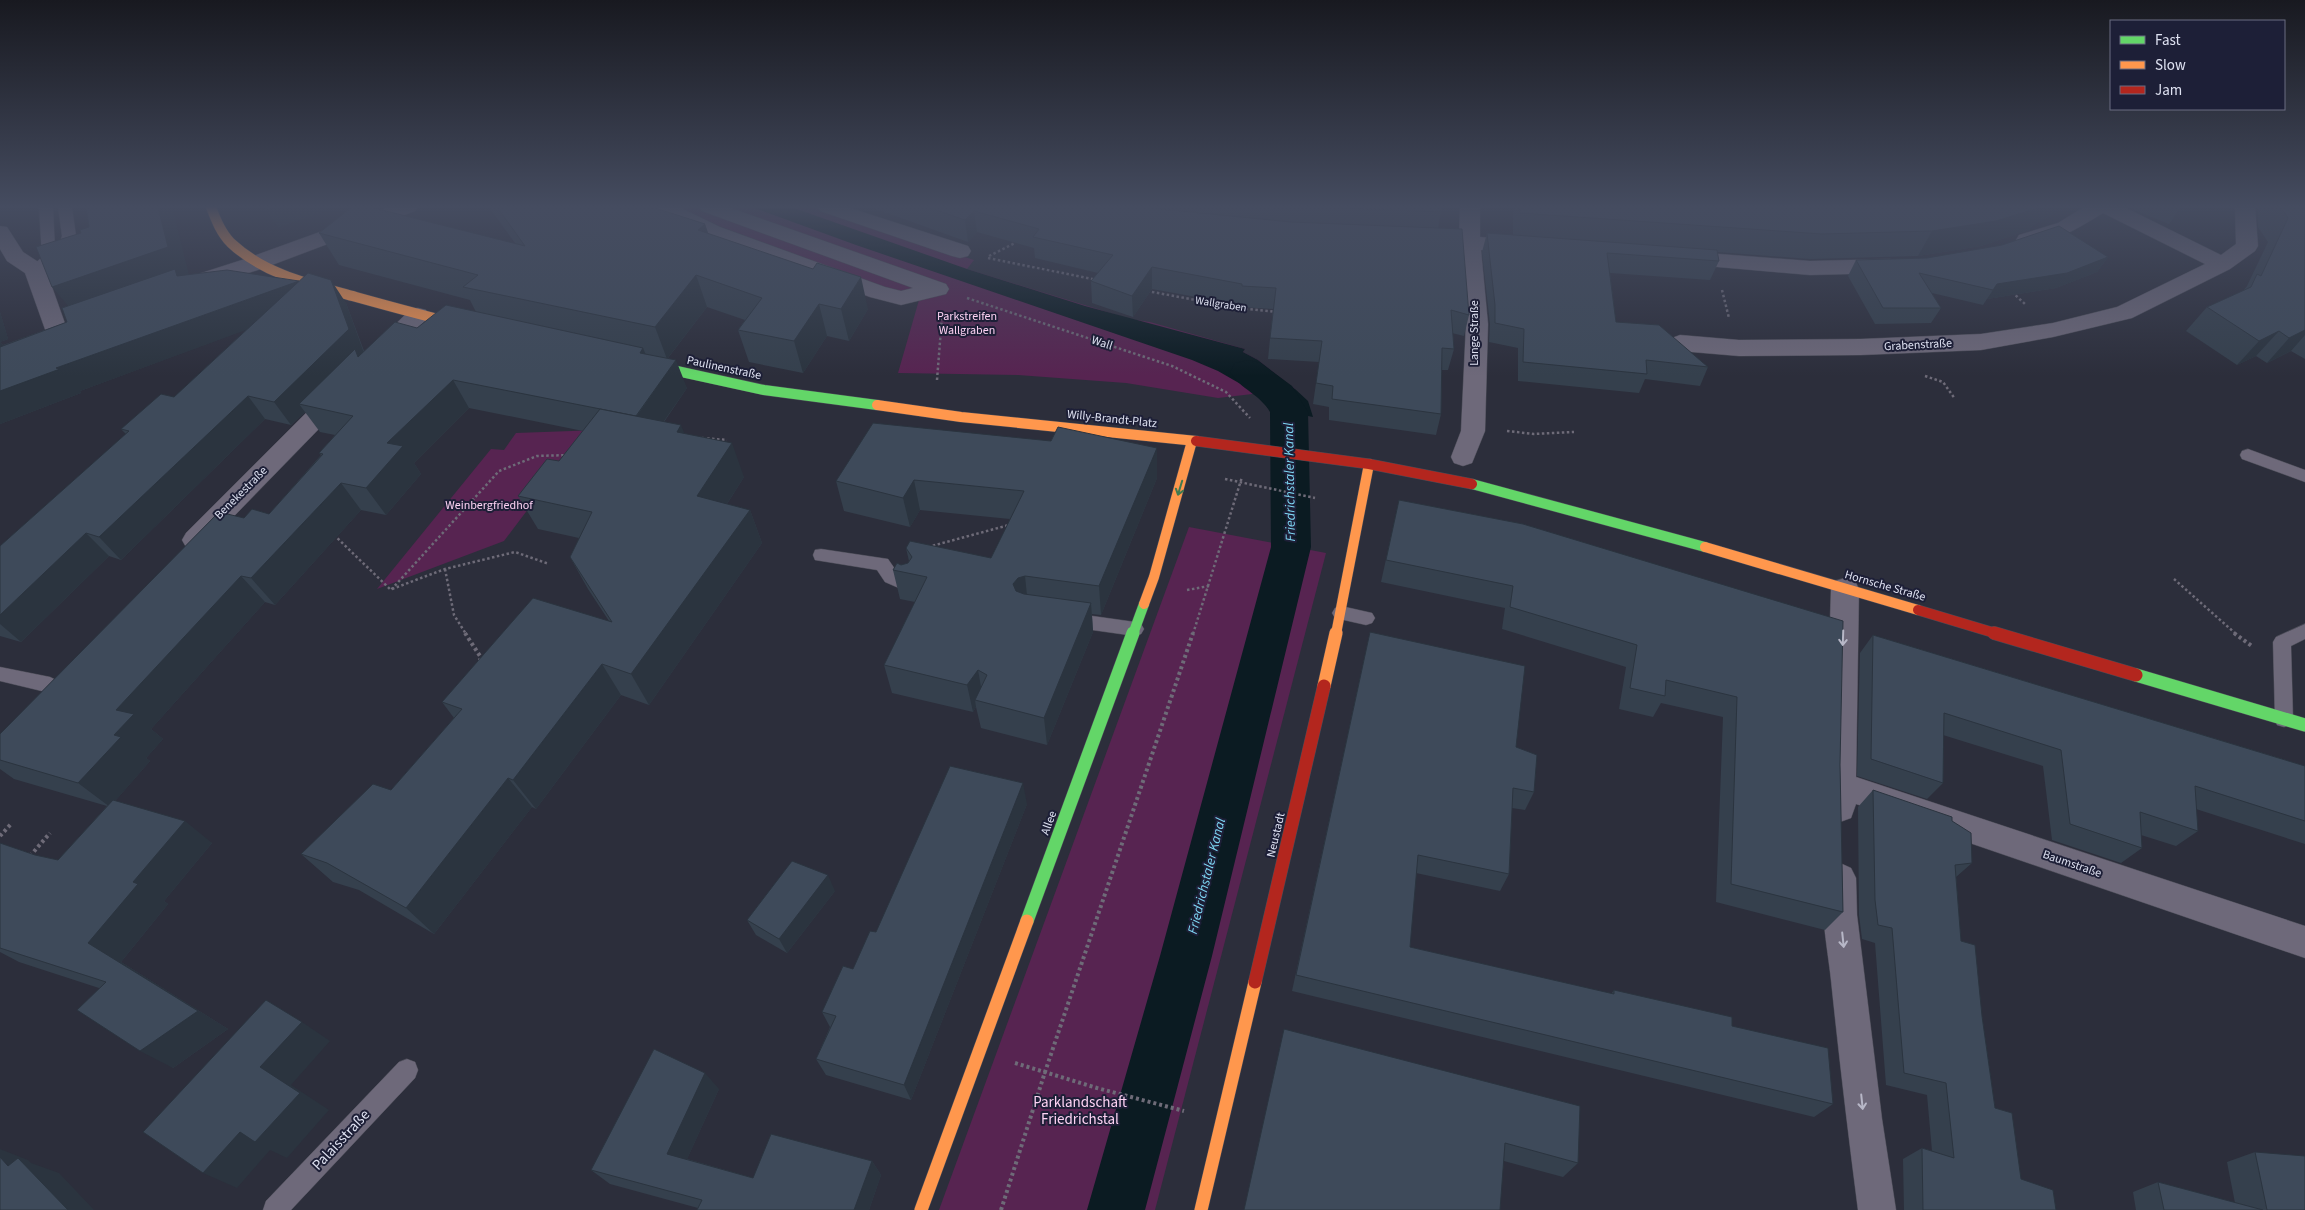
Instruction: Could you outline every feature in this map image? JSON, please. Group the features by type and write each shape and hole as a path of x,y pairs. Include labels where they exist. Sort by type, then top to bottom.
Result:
{"main road":[{"path":"257,263 298,280 418,315 476,328"},
{"name":"Paulinenstraße","path":"630,361 764,390"},
{"name":"Willy-Brandt-Platz","path":"764,390 962,417 1192,441 1316,457 1369,464 1455,481"},
{"name":"Allee","path":"921,1210 1154,577 1186,471 1192,441"},
{"name":"Neustadt","path":"1202,1210 1341,613 1369,464"},
{"name":"Hornsche Straße","path":"1455,481 1667,536 2305,725"}],"street":[{"path":"179,288 255,263"},
{"path":"800,263 878,292 901,298 945,291"},
{"path":"868,263 945,291"},
{"name":"Lange Straße","path":"1462,458 1473,428 1477,324 1471,263"},
{"path":"1753,263 1810,268 1908,265"},
{"path":"42,264 58,332"},
{"name":"Grabenstraße","path":"1680,343 1739,348 1861,347 1981,342 2053,330 2120,314 2222,264"},
{"name":"Benekestraße","path":"175,560 418,315"},
{"path":"1845,589 1840,785 1840,915 1864,1119 1877,1210"},
{"name":"Baumstraße","path":"1840,785 2305,942"}],"lane":[{"path":"2248,455 2305,476"},
{"path":"821,555 882,564 891,577 908,585"},
{"path":"1341,613 1366,618"},
{"path":"1058,618 1134,629"},
{"path":"2284,719 2283,672 2280,663 2282,642 2305,631"},
{"path":"0,674 49,686"},
{"name":"Palaisstraße","path":"275,1210 407,1070"}],"path":[{"path":"1015,263 1102,280"},
{"path":"1723,263 1726,274 1721,283 1722,291 1739,348"},
{"path":"2007,287 2053,330"},
{"path":"937,380 945,291"},
{"name":"Wall","path":"945,291 1172,366 1203,379 1226,392 1253,422"},
{"name":"Wallgraben","path":"1146,291 1240,308 1285,312"},
{"path":"1931,378 1943,382 1954,400"},
{"path":"1473,428 1534,434 1574,432"},
{"path":"694,437 727,440"},
{"path":"391,590 499,471 537,456 574,455"},
{"path":"1001,1210 1045,1072 1141,793 1241,482 1315,498"},
{"path":"924,548 1015,523"},
{"path":"332,533 391,590"},
{"path":"391,590 446,569 514,552 549,564"},
{"path":"446,569 454,615 480,656 480,664"},
{"path":"2174,579 2242,640 2280,663"},
{"path":"0,836 12,822"},
{"path":"25,861 50,833"},
{"path":"1045,1072 1172,1108"}],"green space":[{"name":"Parkstreifen Wallgraben","path":"820,263 971,263 967,269 1130,319 1150,322 1245,349 1243,352 1258,360 1295,389 1218,398 1126,383 1018,375 898,373 919,300"},
{"name":"Weinbergfriedhof","path":"627,429 544,488 504,541 377,589 491,449 504,450 516,433"},
{"name":"Parklandschaft Friedrichstal","path":"1189,527 1326,553 1155,1210 939,1210"}],"water":[{"path":"910,263 951,263 1085,306 1245,349 1243,352 1258,360 1308,401 1313,417 1268,408 1251,390 1218,371 1192,360"}],"building":[{"path":"43,263 120,263 52,287"},
{"path":"434,263 797,263 813,269 818,263 861,277 841,309 819,304 794,341 738,330 762,298 696,275 655,327 463,287 478,275"},
{"path":"1106,263 1465,263 1469,315 1451,310 1454,349 1442,348 1441,414 1332,399 1333,386 1316,383 1322,341 1270,338 1276,288 1242,286 1242,284 1152,267 1132,296 1091,281"},
{"path":"1490,263 1608,263 1616,322 1659,325 1708,367 1646,360 1647,374 1523,362 1524,329 1495,323"},
{"path":"1858,263 2091,263 2067,273 1997,284 1993,290 1919,273 1941,308 1883,308"},
{"path":"2267,263 2305,263 2305,330 2289,338 2279,331 2259,341 2207,307 2251,287 2257,274 2261,276"},
{"path":"175,269 177,276 227,270 299,281 56,368 60,369 0,391 0,347 67,322 62,308"},
{"path":"308,273 331,280 349,329 274,402 248,396 99,537 86,533 0,615 0,546 129,431 121,429 161,394 174,397"},
{"path":"446,305 643,348 640,353 676,360 636,416 453,380 387,443 403,446 366,488 341,483 251,578 241,576 116,710 134,714 114,735 121,737 78,783 0,760 0,734 219,512 244,518 252,509 269,514 323,454 319,453 353,416 299,404 355,349 358,357 395,322 417,328"},
{"path":"600,409 681,425 677,432 732,443 697,496 750,510 631,674 602,664 513,780 508,778 406,908 327,863 301,854 373,784 391,790 462,709 442,702 533,598 612,622 570,557 592,512 518,496 547,459 559,461"},
{"path":"873,423 1051,441 1058,427 1157,448 1099,586 1025,576 1018,578 1013,584 1016,591 1024,594 1091,603 1044,718 975,700 987,675 978,670 967,685 884,665 927,577 893,570 897,563 901,565 908,563 912,557 906,548 910,541 991,558 1024,491 914,480 903,498 836,481"},
{"path":"1399,500 1523,524 1843,621 1840,765 1843,912 1731,884 1737,697 1666,680 1665,696 1630,688 1637,645 1510,607 1513,586 1386,560"},
{"path":"1370,632 1525,666 1516,747 1537,755 1534,792 1513,788 1509,874 1418,855 1410,947 1614,994 1614,990 1732,1017 1732,1026 1828,1048 1833,1104 1296,975"},
{"path":"1873,635 2305,766 2305,821 2195,786 2198,831 2140,812 2142,848 2070,824 2061,750 1944,713 1943,783 1871,759"},
{"path":"950,766 1023,783 904,1085 816,1059 836,1016 822,1012 843,966 853,969 870,931 876,932"},
{"path":"1873,790 1952,817 1952,821 1971,833 1972,863 1955,865 1961,941 1975,945 1982,1016 1995,1108 2012,1113 2021,1179 2053,1190 2056,1210 1923,1210 1922,1148 1954,1158 1946,1083 1904,1073 1892,928 1878,925 1875,900"},
{"path":"113,800 185,821 133,882 138,884 88,943 198,1011 140,1051 77,1010 106,982 0,948 0,843 35,855 58,860"},
{"path":"792,861 828,875 779,939 747,920"},
{"path":"266,1000 302,1022 260,1067 300,1093 255,1142 240,1132 203,1173 143,1132"},
{"path":"1284,1029 1580,1106 1578,1163 1505,1143 1500,1210 1244,1210"},
{"path":"654,1049 705,1073 667,1154 753,1178 771,1134 872,1161 854,1210 697,1210 702,1200 591,1170"},
{"path":"2255,1152 2305,1156 2305,1210 2267,1210"},
{"path":"0,1157 8,1166 18,1158 68,1210 0,1210"},
{"path":"2158,1182 2263,1210 2164,1210"}],"waterway":[{"name":"Friedrichstaler Kanal","path":"1116,1210 1186,956 1291,547 1289,412 1279,395 1248,372"}],"traffic: fast":[{"path":"645,364 764,390 877,405"},
{"path":"1472,484 1705,547"},
{"path":"1027,921 1144,604"},
{"path":"2136,675 2305,725"}],"traffic: slow":[{"path":"259,263 290,278 323,288 466,326"},
{"path":"877,405 961,417 1196,441"},
{"path":"1144,604 1154,577 1192,441"},
{"path":"1324,686 1341,613 1369,464"},
{"path":"1705,547 1918,610"},
{"path":"921,1210 1027,921"},
{"path":"1201,1210 1255,982"}],"traffic: jam":[{"path":"1196,441 1369,464 1472,484"},
{"path":"1918,610 2136,675"},
{"path":"1255,982 1324,686"}]}
